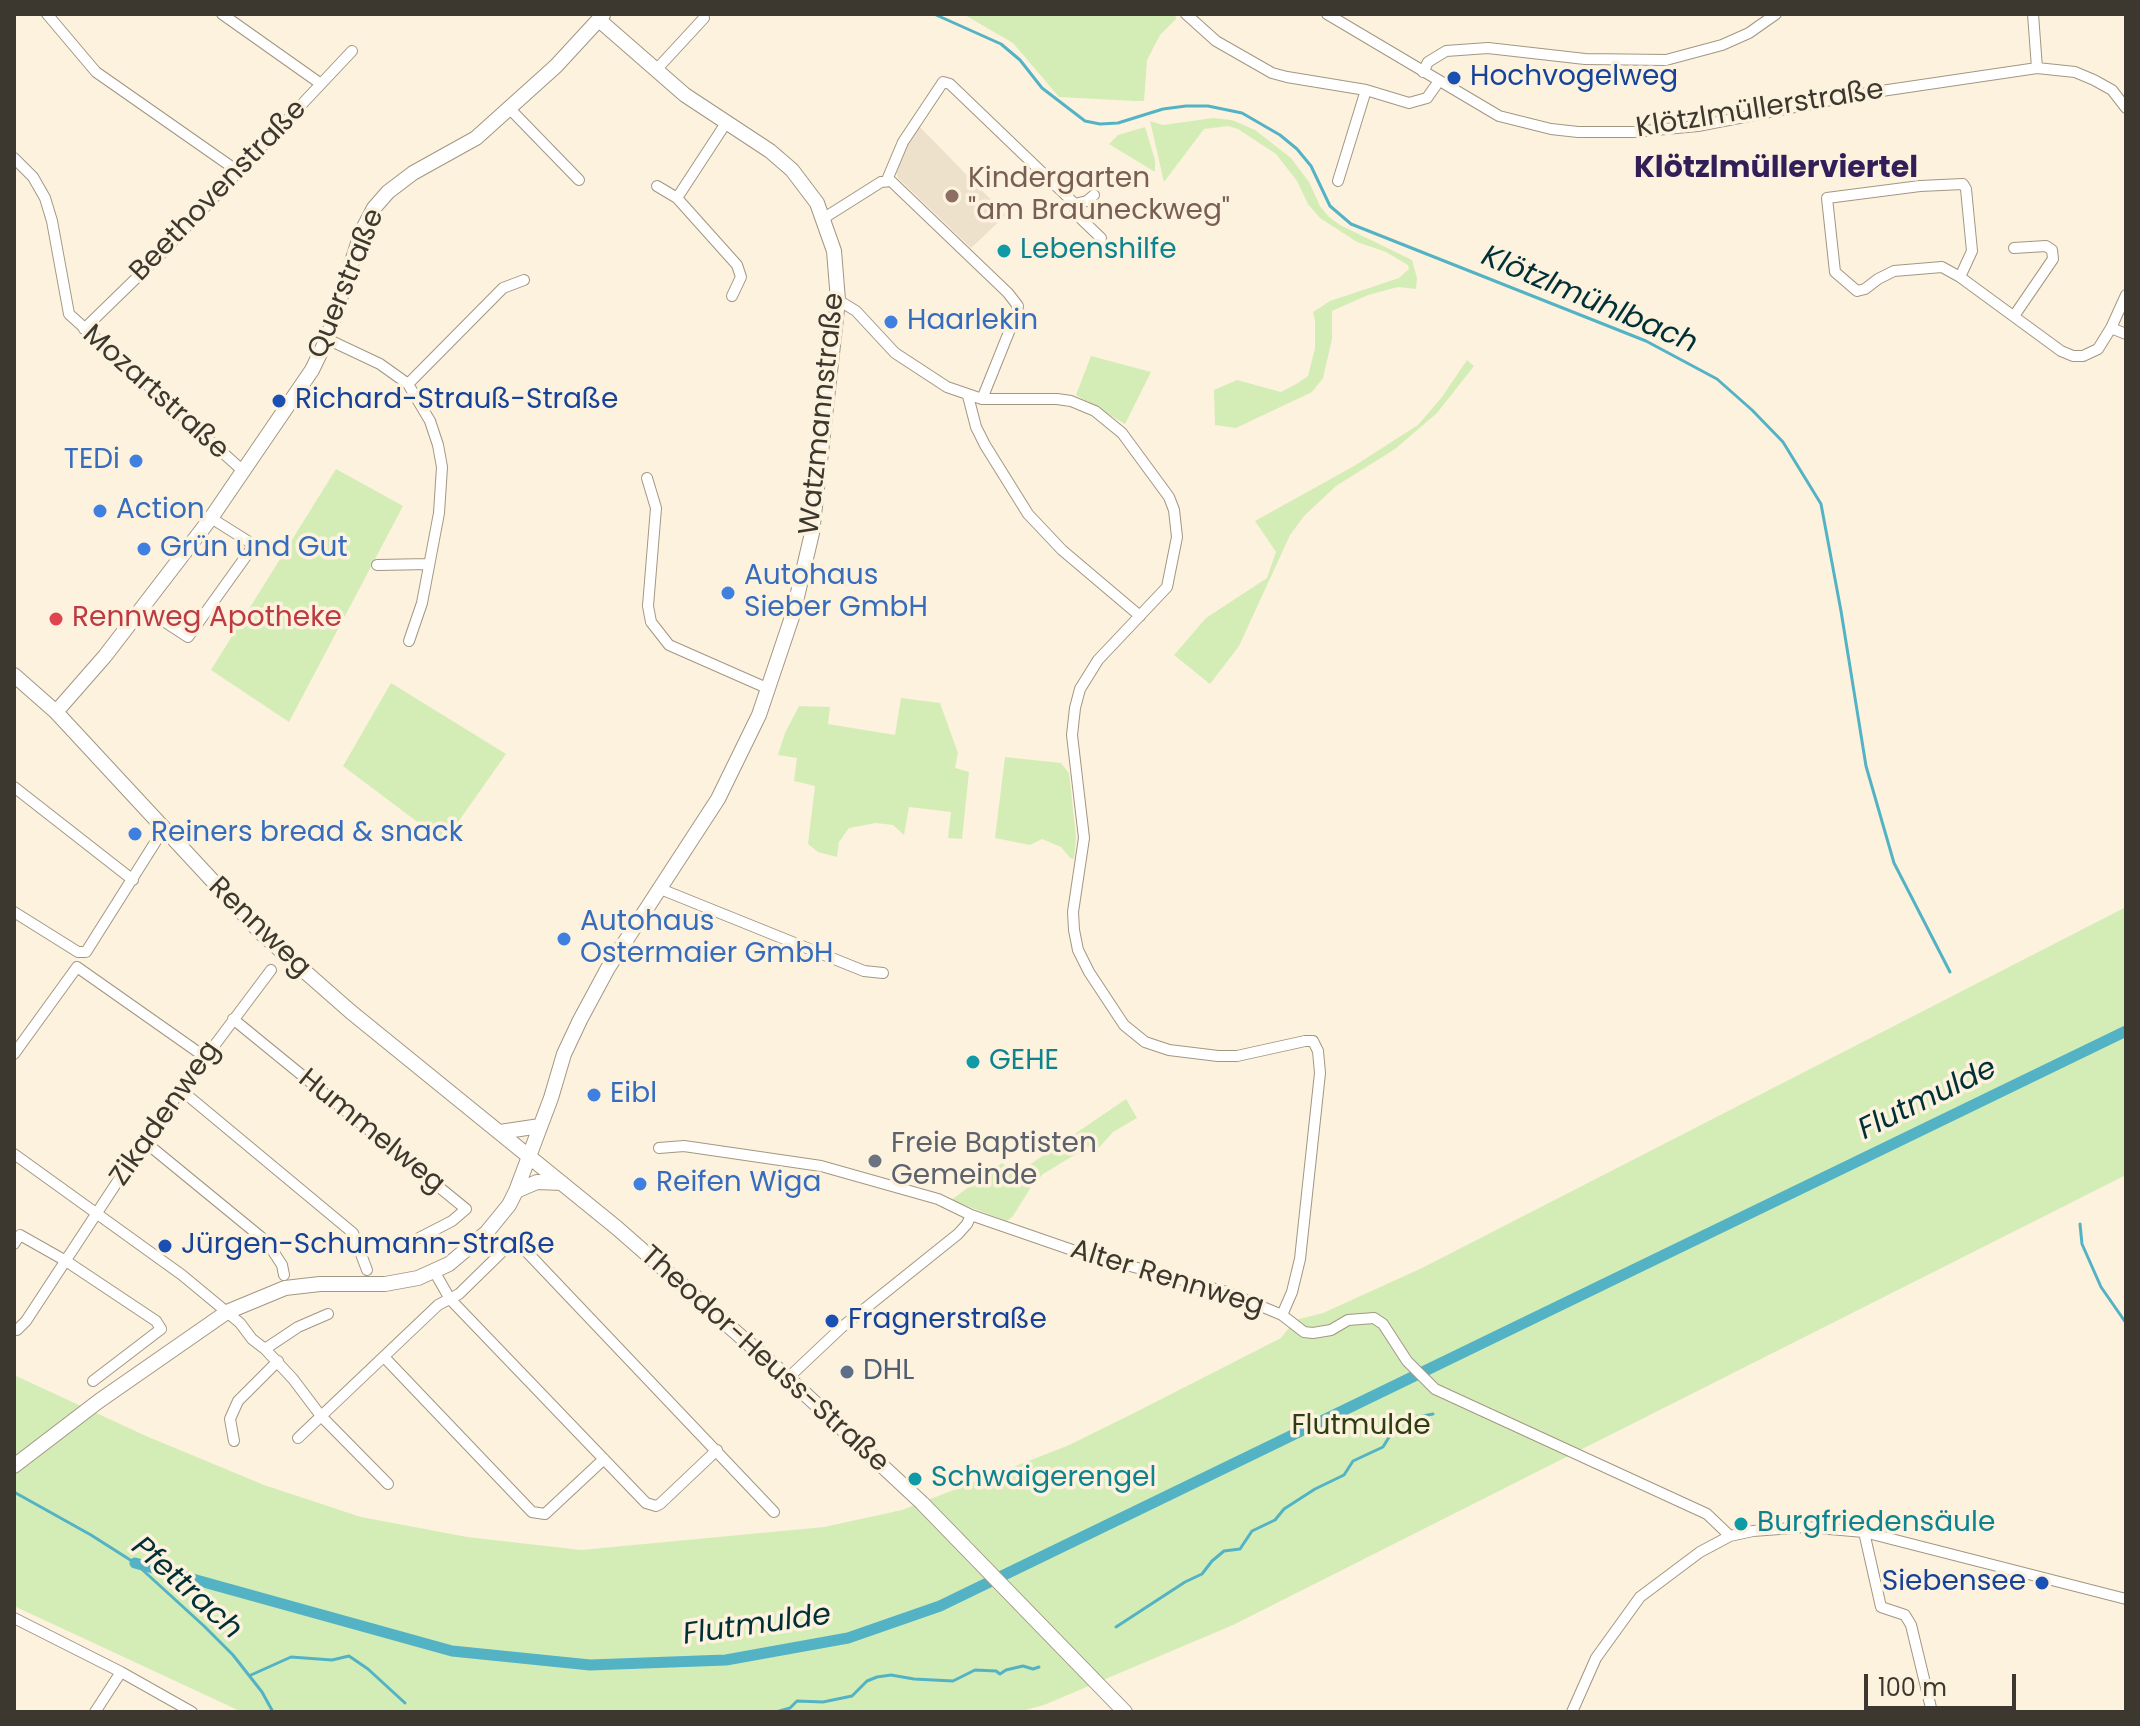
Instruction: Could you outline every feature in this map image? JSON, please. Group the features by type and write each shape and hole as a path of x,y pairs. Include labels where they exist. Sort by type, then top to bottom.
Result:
{"main road":[{"name":"Watzmannstraße","path":"14,1466 99,1401 227,1312 285,1288 320,1284 385,1284 418,1278 461,1255 487,1232 516,1191 564,1054 580,1020 608,968 718,799 769,689 793,614 812,533 838,300 834,251 824,218 792,170 656,70 599,16"},
{"name":"Querstraße","path":"56,712 105,656 211,518 300,388 327,339 362,231 374,208 388,192 413,173 476,138 556,66 599,16"},
{"name":"Rennweg","path":"14,675 56,712 163,830 284,955 528,1155"},
{"path":"500,1132 540,1126"},
{"name":"Theodor-Heuss-Straße","path":"528,1155 788,1378 922,1503 1125,1712"},
{"path":"516,1191 541,1181 562,1183"}],"street":[{"path":"47,14 96,72 239,172"},
{"path":"222,14 321,84"},
{"path":"1186,14 1216,41 1272,73 1366,90 1409,103 1420,101 1433,92 1439,81"},
{"name":"Klötzlmüllerstraße","path":"1327,14 1499,116 1551,129 1607,133 1698,126 1861,94 2037,68 2075,72 2094,80 2112,90 2126,108"},
{"path":"1423,72 1435,56 1446,51 1488,48 1585,59 1666,60 1722,45 1749,33 1776,14"},
{"path":"2033,14 2037,68"},
{"path":"656,70 704,18"},
{"name":"Beethovenstraße","path":"84,329 159,256 352,51"},
{"path":"824,218 887,180 903,142 943,82 950,84 1075,204 1076,214 1101,238"},
{"path":"1338,181 1366,90"},
{"path":"509,108 579,180"},
{"path":"677,198 726,123"},
{"name":"Mozartstraße","path":"14,158 33,177 45,198 69,314 242,470"},
{"path":"887,180 981,267 1018,306 1013,326 982,399"},
{"path":"1960,277 1972,251 1963,184 1920,186 1827,198 1835,272 1857,291 1894,271 1942,267 2061,351 2073,356 2083,356 2098,349 2126,295"},
{"path":"657,186 677,198 737,265 741,277 732,296"},
{"path":"1075,204 1087,201 1094,195"},
{"path":"2014,248 2046,246 2052,250 2053,259 2014,316"},
{"path":"408,384 503,288 524,280"},
{"path":"838,300 856,311 911,366 968,396 982,399 1057,399 1084,406 1107,419 1146,464 1169,497 1177,537 1167,587 1098,660 1080,689 1075,708 1072,735 1084,838 1073,912 1074,930 1082,961 1124,1025 1145,1042 1169,1050 1237,1056 1313,1041 1318,1051 1320,1073 1300,1259 1292,1292 1282,1315"},
{"path":"2111,328 2126,334"},
{"path":"327,339 380,364 408,384 430,421 442,467 439,513 422,603 409,641"},
{"path":"968,396 981,436 1028,514 1056,544 1140,616"},
{"path":"647,478 656,508 648,606 651,622 669,645 769,689"},
{"path":"142,607 188,637 254,545 211,518"},
{"path":"377,565 429,564"},
{"path":"14,787 133,880"},
{"path":"14,912 82,954 91,945 163,830"},
{"path":"658,888 864,971 883,973"},
{"path":"14,1054 77,967 205,1057"},
{"name":"Zikadenweg","path":"17,1330 181,1090 271,970"},
{"name":"Hummelweg","path":"233,1019 466,1209 452,1221 419,1238"},
{"path":"181,1090 353,1233 367,1270"},
{"path":"145,1142 267,1242 282,1265 284,1275"},
{"name":"Alter Rennweg","path":"659,1148 684,1146 821,1166 938,1199 971,1215 1078,1252 1227,1292 1282,1315 1304,1332 1331,1330 1348,1320 1374,1318 1383,1324 1407,1361 1435,1389 1707,1514 1730,1536"},
{"path":"16,1160 182,1275 240,1323 252,1339 278,1361 321,1416 388,1484"},
{"path":"788,1378 842,1327 958,1234 971,1215"},
{"path":"14,1244 20,1235 66,1261 156,1321 161,1329 93,1381"},
{"path":"298,1438 438,1305 459,1294 506,1248 516,1244 774,1512"},
{"path":"434,1271 450,1299 646,1503 656,1506 717,1450"},
{"path":"265,1349 298,1327 328,1314"},
{"path":"384,1357 532,1512 545,1514 604,1459"},
{"path":"234,1441 230,1419 238,1401 278,1361"},
{"path":"1572,1712 1596,1658 1640,1597 1668,1574 1730,1536 1753,1531 1806,1527 1864,1532 2126,1599"},
{"path":"1864,1532 1881,1607 1905,1615 1911,1625 1932,1712"},
{"path":"15,1620 121,1672 192,1712"},
{"path":"95,1712 121,1672"}],"shaded area":[{"name":"Kindergarten \"am Brauneckweg\"","path":"917,124 1006,215 971,248 898,178 895,168"}],"green space":[{"path":"963,14 1175,14 1176,19 1160,35 1147,60 1144,101 1135,101 1059,97 1013,43"},
{"path":"1213,118 1232,120 1255,130 1291,158 1329,217 1412,260 1417,278 1416,289 1398,287 1368,295 1332,311 1332,339 1323,378 1312,392 1236,428 1215,425 1214,390 1237,380 1281,392 1298,383 1308,376 1315,348 1313,312 1330,301 1399,278 1409,269 1408,265 1386,252 1357,242 1320,218 1276,154 1238,129 1228,126 1204,129 1164,182 1150,121 1163,125"},
{"path":"1145,127 1155,160 1155,172 1109,144 1118,135"},
{"path":"1091,356 1151,372 1125,424 1076,395"},
{"path":"1467,360 1474,366 1437,413 1395,449 1336,486 1304,516 1290,535 1239,646 1210,684 1174,655 1206,618 1267,578 1276,552 1255,521 1354,466 1418,425"},
{"path":"336,469 403,506 289,722 211,670"},
{"path":"391,683 506,754 444,842 343,766"},
{"path":"901,698 940,703 958,753 955,768 969,772 962,839 948,838 951,812 909,807 904,835 893,825 876,823 849,828 839,842 837,857 818,852 808,844 815,786 794,781 797,758 778,755 799,706 830,707 828,724 895,735"},
{"path":"1005,757 1061,763 1069,773 1076,837 1074,859 1061,847 1042,839 1030,845 995,838"},
{"name":"Flutmulde","path":"2126,907 2126,1175 1233,1625 1044,1705 1018,1712 242,1712 14,1606 14,1375 146,1436 264,1485 361,1517 467,1537 581,1550 824,1527 902,1510 1067,1446 1130,1415 1281,1338 1295,1320 1323,1313 1422,1268"},
{"path":"1126,1099 1137,1118 1113,1132 1095,1152 1091,1145 1043,1174 1007,1221 951,1200 1002,1163 1016,1174"}],"waterway":[{"name":"Klötzlmühlbach","path":"934,14 1001,44 1020,60 1042,88 1085,121 1118,123 1163,109 1186,106 1208,106 1242,113 1280,135 1297,149 1311,166 1330,206 1351,224 1646,341 1717,379 1752,410 1783,442 1821,504 1866,766 1894,863 1950,972"},
{"name":"Flutmulde","path":"135,1563 452,1651 590,1665 726,1660 848,1638 940,1606 2126,1031"},
{"name":"Klötzlmühlbach","path":"2080,1224 2082,1244 2101,1287 2126,1323"},
{"path":"1116,1627 1202,1574 1224,1551 1240,1549 1252,1531 1275,1520 1284,1509 1315,1489 1344,1475 1353,1461 1383,1447 1391,1434 1406,1429 1417,1417 1433,1414"},
{"name":"Pfettrach","path":"14,1492 135,1563 233,1655 262,1692 273,1712"},
{"path":"251,1675 291,1657 332,1660 349,1656 405,1703"},
{"path":"776,1712 790,1708 797,1701 823,1702 852,1696 867,1681 877,1677 891,1675 953,1681 975,1670 1000,1674 1023,1666 1039,1667"},
{"path":"657,1712 664,1712"}],"place":[{"name":"Hochvogelweg","path":"1454,78"},
{"name":"Kindergarten \"am Brauneckweg\"","path":"952,196"},
{"name":"Lebenshilfe","path":"1004,251"},
{"name":"Haarlekin","path":"891,322"},
{"name":"Richard-Strauß-Straße","path":"279,401"},
{"name":"TEDi","path":"136,461"},
{"name":"Action","path":"100,511"},
{"name":"Grün und Gut","path":"144,549"},
{"name":"Autohaus Sieber GmbH","path":"728,593"},
{"name":"Rennweg Apotheke","path":"56,619"},
{"name":"Reiners bread & snack","path":"135,834"},
{"name":"Autohaus Ostermaier GmbH","path":"564,939"},
{"name":"GEHE","path":"973,1062"},
{"name":"Eibl","path":"594,1095"},
{"name":"Freie Baptisten Gemeinde","path":"875,1161"},
{"name":"Reifen Wiga","path":"640,1184"},
{"name":"Jürgen-Schumann-Straße","path":"165,1246"},
{"name":"Fragnerstraße","path":"832,1321"},
{"name":"DHL","path":"847,1372"},
{"name":"Schwaigerengel","path":"915,1479"},
{"name":"Burgfriedensäule","path":"1741,1524"},
{"name":"Siebensee","path":"2042,1583"}],"district":[{"name":"Klötzlmüllerviertel","path":"1776,169"}]}
